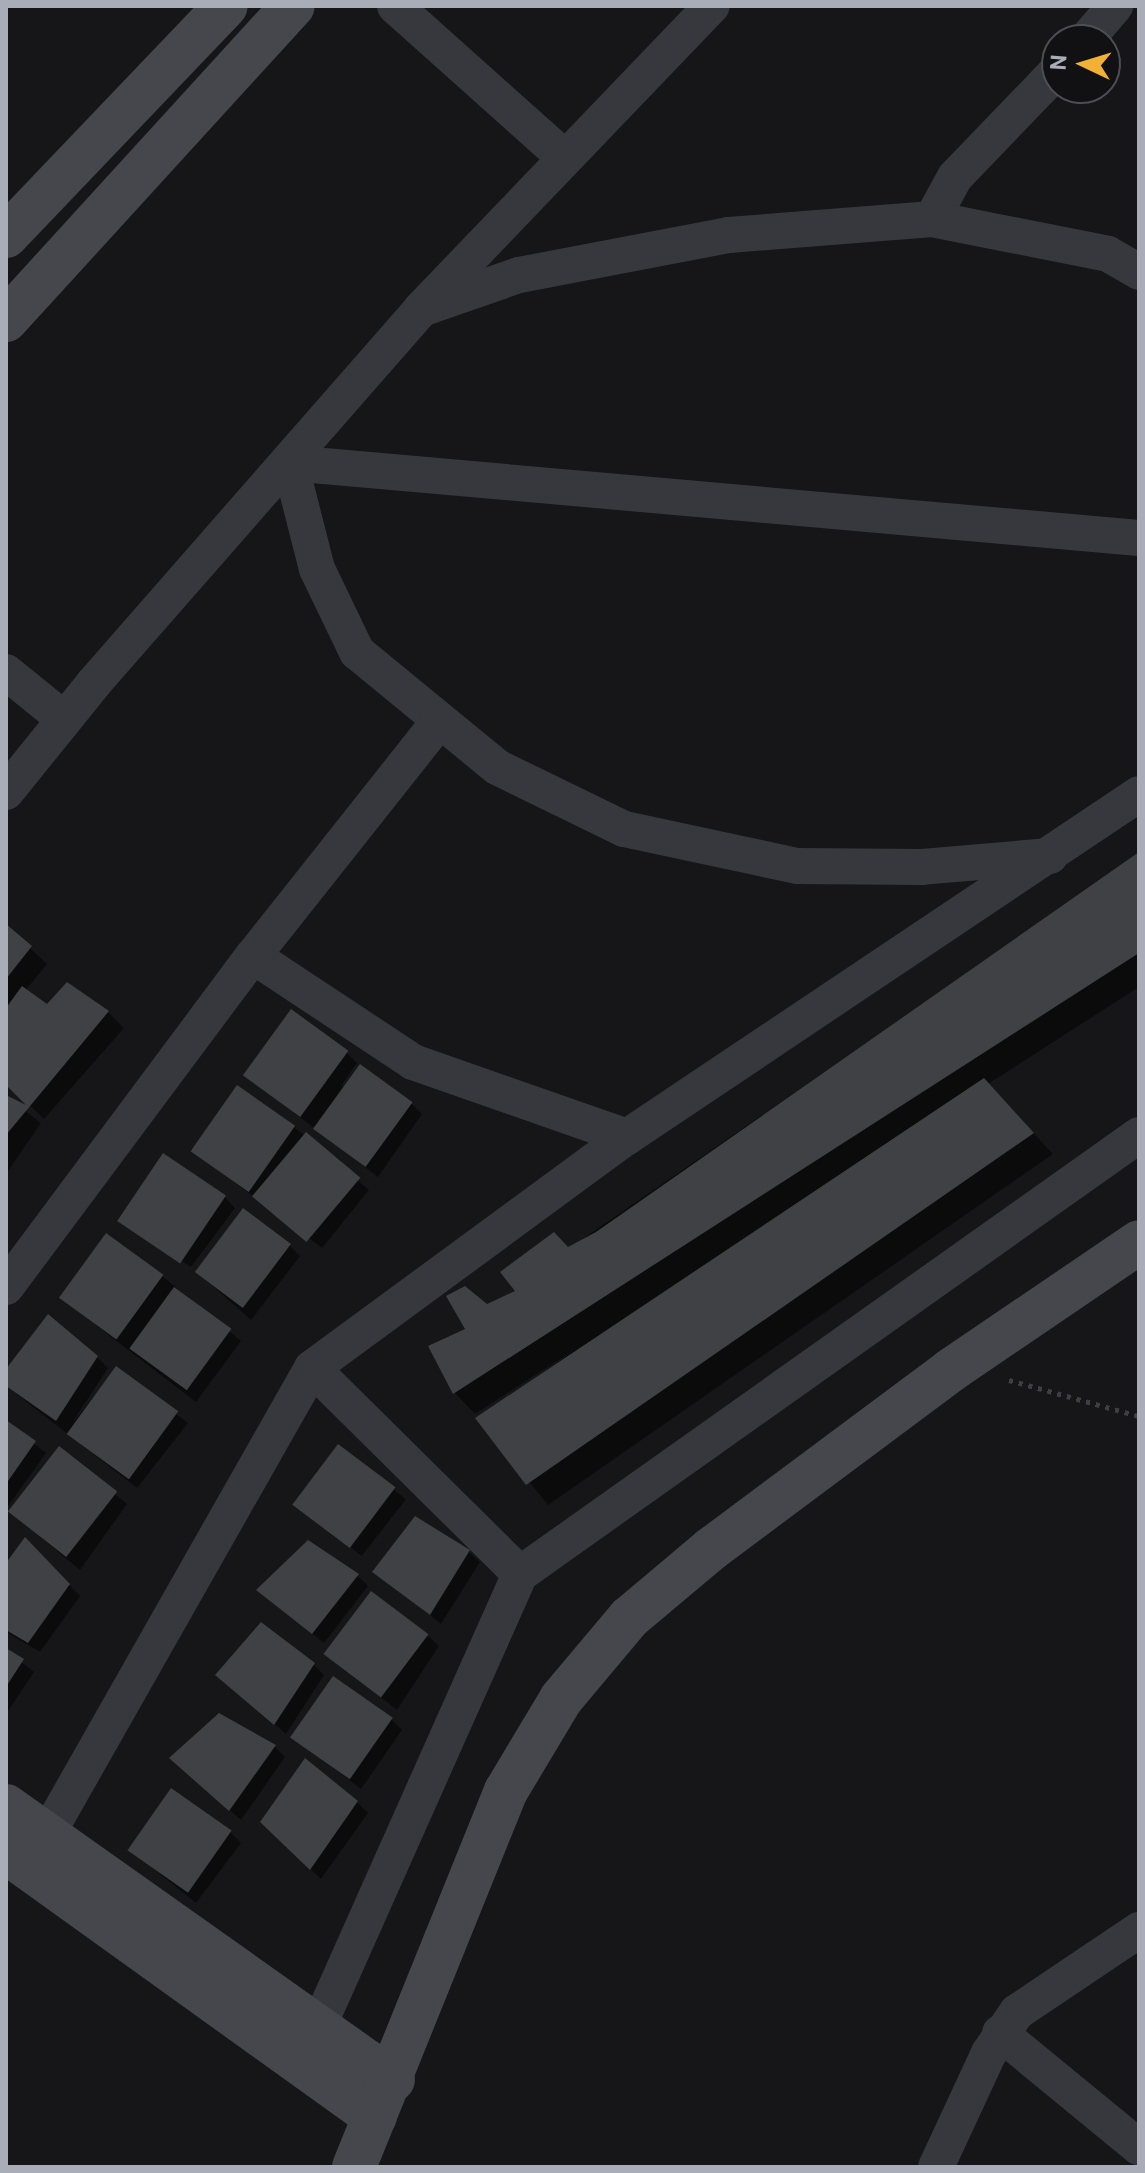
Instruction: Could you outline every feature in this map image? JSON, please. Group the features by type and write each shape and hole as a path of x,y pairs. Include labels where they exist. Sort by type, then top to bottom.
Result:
{"street":[{"path":"6,236 226,6"},
{"path":"6,320 293,6"},
{"path":"395,6 565,158"},
{"path":"6,792 64,719 421,309 712,6"},
{"path":"1100,24 1115,6"},
{"path":"932,219 955,177 1041,88"},
{"path":"421,309 519,275 729,235 932,219 1108,254 1139,272"},
{"path":"290,463 1139,538"},
{"path":"290,463 317,569 357,652 438,723 497,767 624,829 709,851 828,867 922,867 1050,856"},
{"path":"6,672 64,719"},
{"path":"6,1287 253,956 438,723"},
{"path":"27,1852 312,1368 627,1137 1139,794"},
{"path":"253,956 413,1062 627,1137"},
{"path":"310,2046 520,1574 1139,1135"},
{"path":"354,2167 506,1791 561,1699 653,1598 951,1370 1139,1242"},
{"path":"312,1368 520,1574"},
{"path":"6,1806 27,1852 384,2099"},
{"path":"936,2167 1000,2033 1017,2012 1139,1930"},
{"path":"1000,2033 1139,2147"}],"path":[{"path":"951,1370 1037,1386 1139,1416"}],"building":[{"path":"1139,852 1139,953 453,1394 428,1346 465,1329 446,1296 465,1286 487,1304 515,1291 500,1272 554,1232 568,1247 596,1232"},
{"path":"6,924 32,946 6,979"},
{"path":"67,982 109,1011 6,1135 6,1095 26,1105 6,1085 6,1008 22,986 47,1004"},
{"path":"291,1009 348,1051 300,1117 243,1075"},
{"path":"360,1064 413,1102 366,1167 313,1129"},
{"path":"984,1078 1034,1133 526,1485 475,1418"},
{"path":"237,1085 295,1126 249,1192 191,1151"},
{"path":"306,1132 360,1178 306,1242 252,1196"},
{"path":"163,1153 226,1195 180,1263 117,1221"},
{"path":"243,1208 291,1244 243,1308 195,1272"},
{"path":"106,1233 163,1275 116,1339 59,1298"},
{"path":"174,1287 231,1329 187,1390 129,1348"},
{"path":"48,1314 98,1356 56,1421 6,1386 6,1369"},
{"path":"116,1366 178,1411 129,1479 67,1434"},
{"path":"6,1420 36,1441 6,1484"},
{"path":"338,1444 396,1487 350,1548 292,1505"},
{"path":"59,1446 117,1492 66,1557 8,1511"},
{"path":"415,1516 470,1550 430,1615 372,1572"},
{"path":"25,1537 70,1584 28,1643 6,1630 6,1563"},
{"path":"308,1540 359,1574 312,1634 256,1590"},
{"path":"371,1591 429,1634 381,1697 323,1654"},
{"path":"261,1622 315,1663 274,1725 215,1675"},
{"path":"6,1648 24,1659 6,1687"},
{"path":"333,1676 393,1718 350,1779 290,1737"},
{"path":"219,1713 276,1745 229,1811 169,1758"},
{"path":"305,1758 358,1801 310,1870 260,1822"},
{"path":"171,1788 232,1830 188,1893 127,1850"}]}
